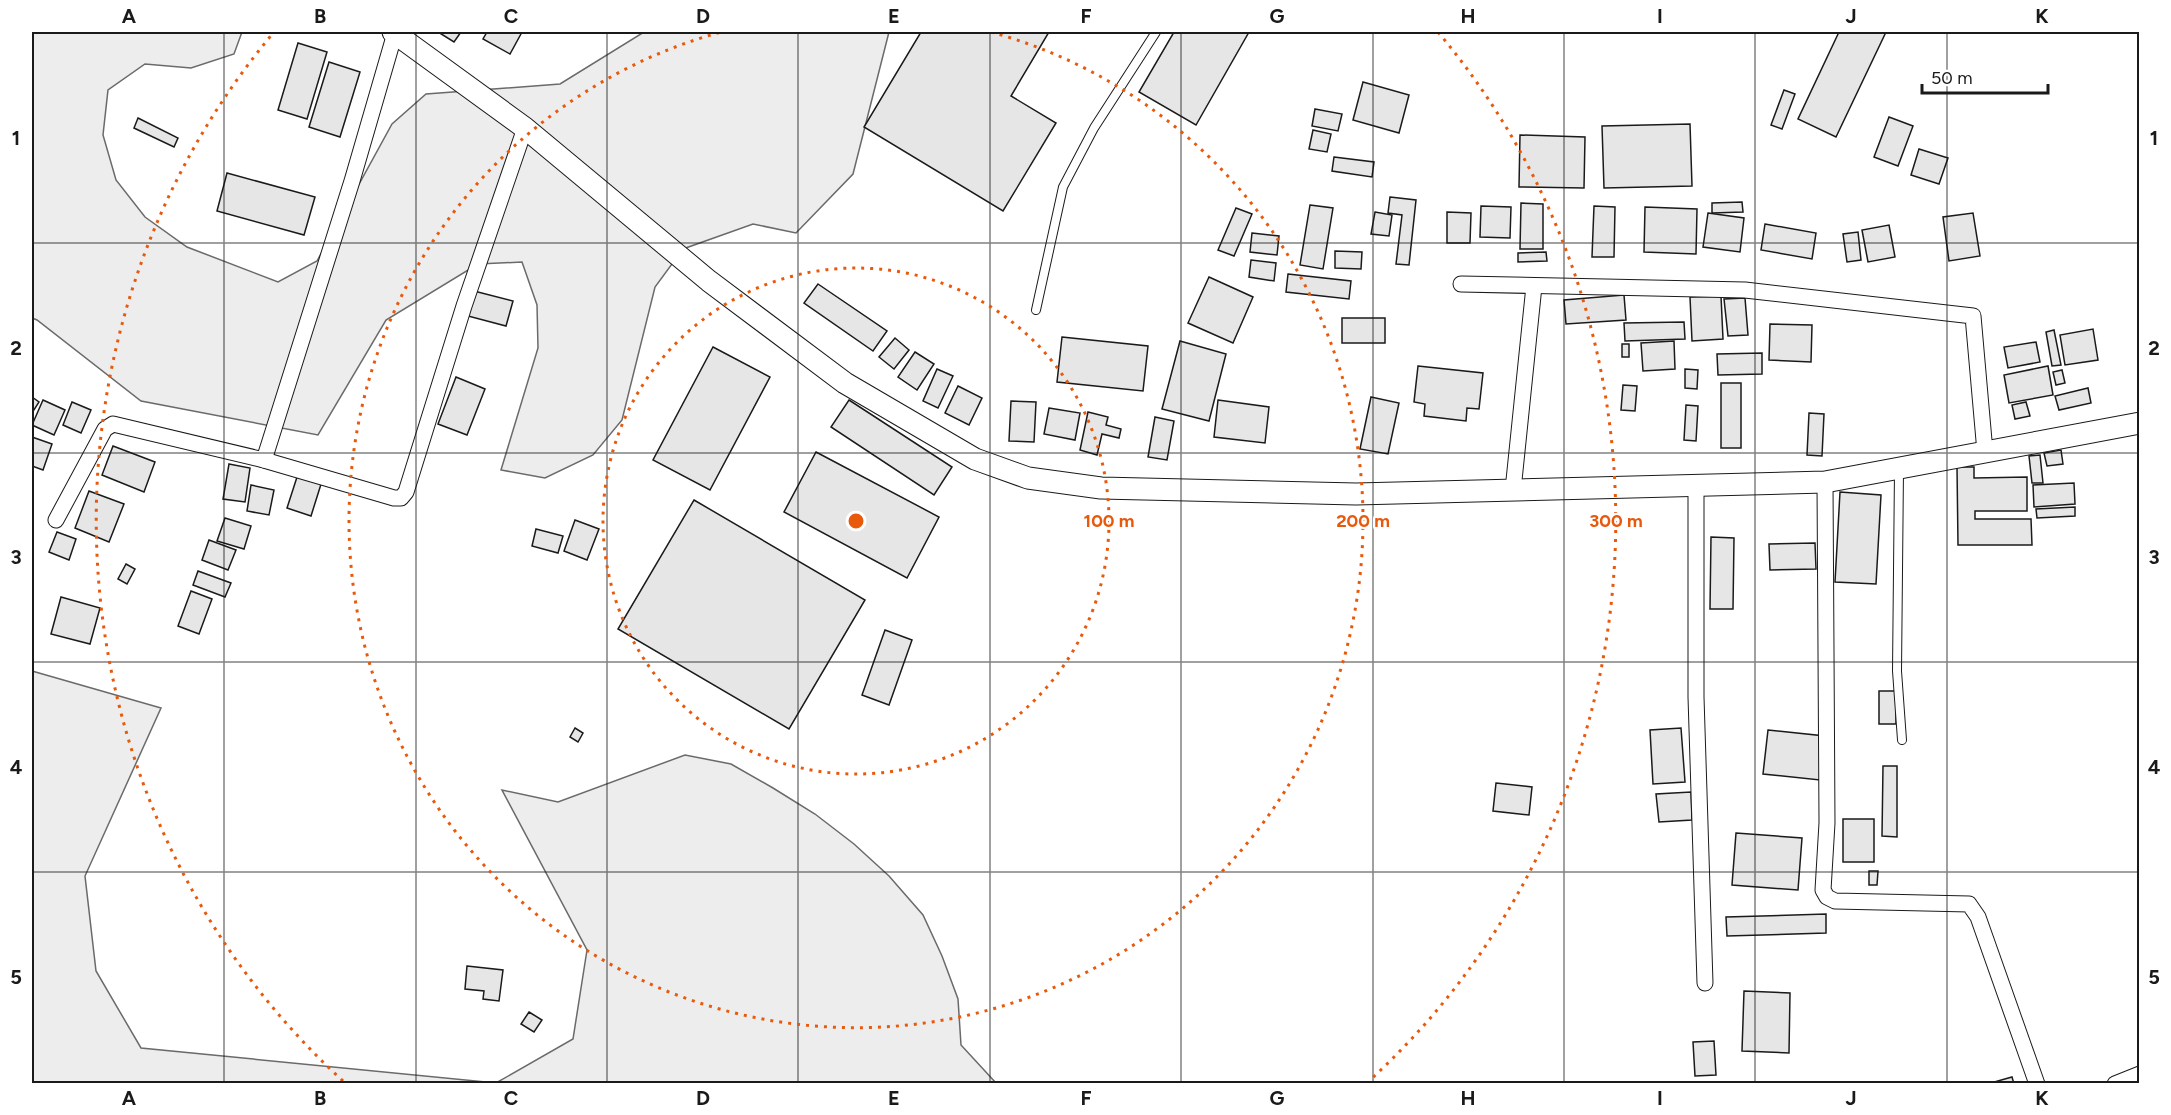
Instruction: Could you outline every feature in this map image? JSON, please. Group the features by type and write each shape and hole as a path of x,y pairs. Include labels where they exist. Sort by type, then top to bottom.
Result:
{"main road":[{"path":"394,32 525,128 709,281 845,383 975,459 1028,478 1101,488 1356,494 1825,482 2139,423"}],"street":[{"path":"264,460 352,180 394,32"},
{"path":"56,520 105,429 113,424 264,460 394,498 401,498 406,492 464,306 525,128"},
{"path":"1461,284 1745,290 1972,316 1984,452"},
{"path":"1513,490 1534,286"},
{"path":"1825,482 1827,823 1823,890 1827,897 1835,901 1969,904 1978,917 2037,1083"},
{"path":"1696,486 1696,697 1705,983"},
{"path":"2115,1083 2139,1074"}],"lane":[{"path":"1036,310 1063,187 1094,128 1156,32"},
{"path":"1899,468 1897,671 1902,740"}],"shaded area":[{"path":"32,32 242,32 234,54 191,68 145,64 108,90 103,135 116,180 145,217 187,247 278,282 317,261 392,124 426,94 560,84 644,32 889,32 853,174 796,233 753,224 683,249 655,287 622,420 593,455 545,478 501,470 538,348 537,305 522,262 478,264 386,320 318,435 141,401 32,318"},
{"path":"32,671 161,708 85,876 96,971 141,1048 496,1083 32,1083"},
{"path":"685,755 731,764 773,788 815,814 854,844 889,876 923,915 942,956 958,999 961,1045 996,1083 496,1083 573,1039 587,950 502,790 558,802"}],"building":[{"path":"438,32 461,32 454,42"},
{"path":"487,32 522,32 510,54 483,39"},
{"path":"921,32 1049,32 1011,96 1056,123 1003,211 864,127"},
{"path":"1174,32 1249,32 1196,125 1139,92"},
{"path":"1839,32 1886,32 1836,137 1798,119"},
{"path":"298,43 327,52 307,119 278,110"},
{"path":"329,62 360,72 340,137 309,127"},
{"path":"1363,82 1409,95 1399,133 1353,120"},
{"path":"1784,90 1795,94 1782,129 1771,125"},
{"path":"1315,109 1342,114 1338,131 1312,126"},
{"path":"1889,117 1913,126 1898,166 1874,157"},
{"path":"138,118 178,138 174,147 134,128"},
{"path":"1690,124 1692,186 1604,188 1602,126"},
{"path":"1313,130 1331,134 1327,152 1309,149"},
{"path":"1520,135 1585,137 1584,188 1519,187"},
{"path":"1919,149 1948,158 1939,184 1911,175"},
{"path":"1334,157 1374,162 1372,177 1332,171"},
{"path":"227,173 315,197 304,235 217,211"},
{"path":"1390,197 1416,200 1409,265 1396,264 1402,215 1388,213"},
{"path":"1742,202 1743,212 1712,213 1712,203"},
{"path":"1521,203 1543,204 1543,249 1520,249"},
{"path":"1310,205 1333,208 1323,269 1300,265"},
{"path":"1481,206 1511,207 1510,238 1480,237"},
{"path":"1594,206 1615,207 1614,257 1592,257"},
{"path":"1645,207 1697,209 1696,254 1644,252"},
{"path":"1236,208 1252,214 1234,256 1218,250"},
{"path":"1375,212 1392,215 1389,236 1371,234"},
{"path":"1447,212 1471,213 1470,243 1447,243"},
{"path":"1708,213 1744,218 1740,252 1703,247"},
{"path":"1973,213 1980,256 1949,261 1943,217"},
{"path":"1765,224 1816,233 1812,259 1761,250"},
{"path":"1889,225 1895,257 1868,262 1862,230"},
{"path":"1858,232 1861,260 1847,262 1843,234"},
{"path":"1252,233 1279,236 1277,255 1250,252"},
{"path":"1335,251 1362,252 1361,269 1335,268"},
{"path":"1546,252 1547,261 1518,262 1518,253"},
{"path":"1251,260 1276,263 1274,281 1249,277"},
{"path":"1288,274 1351,281 1349,299 1286,292"},
{"path":"1209,277 1253,297 1233,343 1188,323"},
{"path":"818,284 887,331 873,351 804,303"},
{"path":"474,291 513,301 506,326 468,316"},
{"path":"1624,295 1626,320 1566,324 1564,300"},
{"path":"1721,296 1723,339 1692,341 1690,297"},
{"path":"1745,298 1748,335 1728,336 1724,299"},
{"path":"1342,318 1385,318 1385,343 1342,343"},
{"path":"1684,322 1685,339 1625,341 1624,323"},
{"path":"1770,324 1812,325 1811,362 1769,360"},
{"path":"2093,329 2098,360 2065,365 2060,335"},
{"path":"2054,330 2061,365 2052,366 2046,332"},
{"path":"1062,337 1148,346 1143,391 1057,382"},
{"path":"895,338 909,350 894,369 879,357"},
{"path":"1180,341 1226,354 1209,421 1162,409"},
{"path":"1674,341 1675,369 1643,371 1641,343"},
{"path":"2036,342 2040,362 2008,368 2004,347"},
{"path":"1622,344 1629,344 1629,357 1622,357"},
{"path":"713,347 770,377 710,490 653,460"},
{"path":"915,352 934,364 917,390 898,377"},
{"path":"1762,353 1762,374 1718,375 1717,354"},
{"path":"1418,366 1483,373 1479,409 1467,408 1466,421 1424,416 1425,404 1414,402"},
{"path":"2048,366 2053,395 2009,403 2004,375"},
{"path":"937,369 953,376 938,408 923,401"},
{"path":"1685,369 1698,370 1697,389 1685,388"},
{"path":"2062,370 2065,383 2056,385 2053,372"},
{"path":"456,377 485,389 467,435 438,424"},
{"path":"1721,383 1741,383 1741,448 1721,448"},
{"path":"1623,385 1637,386 1635,411 1621,410"},
{"path":"958,386 982,398 969,425 945,413"},
{"path":"2088,388 2091,403 2059,410 2055,396"},
{"path":"32,397 39,402 32,413"},
{"path":"1371,397 1399,403 1388,454 1360,449"},
{"path":"43,400 65,410 54,435 32,425"},
{"path":"849,400 952,467 934,495 831,427"},
{"path":"1218,400 1269,407 1265,443 1214,437"},
{"path":"1011,401 1036,402 1034,442 1009,441"},
{"path":"72,402 91,410 81,433 63,425"},
{"path":"2026,402 2030,416 2015,419 2012,405"},
{"path":"1686,405 1698,406 1696,441 1684,440"},
{"path":"1049,408 1080,413 1075,440 1044,434"},
{"path":"1088,412 1108,417 1106,425 1121,429 1119,438 1102,434 1097,455 1080,450"},
{"path":"1809,413 1824,414 1822,456 1807,455"},
{"path":"1155,417 1174,421 1167,460 1148,457"},
{"path":"32,437 52,444 43,470 32,466"},
{"path":"113,446 155,462 144,492 102,475"},
{"path":"2061,450 2063,464 2047,466 2044,453"},
{"path":"816,452 939,517 907,578 784,512"},
{"path":"2040,455 2043,483 2032,483 2029,456"},
{"path":"229,464 250,468 245,502 223,499"},
{"path":"1957,467 1974,467 1974,478 2027,477 2027,511 1975,511 1975,519 2031,519 2032,545 1958,545"},
{"path":"298,474 322,481 311,516 287,508"},
{"path":"2074,483 2075,504 2034,507 2033,485"},
{"path":"251,485 274,490 269,515 247,511"},
{"path":"89,491 124,504 109,542 75,528"},
{"path":"1840,492 1881,495 1876,584 1835,582"},
{"path":"694,500 865,600 789,729 618,629"},
{"path":"2075,507 2075,516 2037,518 2036,509"},
{"path":"225,518 251,526 244,549 217,541"},
{"path":"575,520 599,529 587,560 564,551"},
{"path":"536,529 563,536 558,553 532,546"},
{"path":"57,532 76,539 69,560 49,552"},
{"path":"1711,537 1734,538 1733,609 1710,609"},
{"path":"209,540 236,550 228,570 202,560"},
{"path":"1815,543 1816,569 1770,570 1769,544"},
{"path":"126,564 135,569 127,584 118,579"},
{"path":"198,571 231,583 225,597 193,585"},
{"path":"191,591 212,599 199,634 178,626"},
{"path":"61,597 100,608 90,644 51,634"},
{"path":"885,630 912,640 889,705 862,695"},
{"path":"1879,691 1896,691 1896,724 1879,724"},
{"path":"575,728 583,733 578,742 570,737"},
{"path":"1681,728 1685,782 1653,784 1650,730"},
{"path":"1768,730 1825,736 1820,780 1763,774"},
{"path":"1883,766 1897,766 1897,837 1882,836"},
{"path":"1496,783 1532,787 1529,815 1493,811"},
{"path":"1691,792 1692,820 1659,822 1656,794"},
{"path":"1843,819 1874,819 1874,862 1843,862"},
{"path":"1736,833 1802,838 1798,890 1732,885"},
{"path":"1869,871 1878,871 1877,885 1869,885"},
{"path":"1826,914 1826,933 1727,936 1726,917"},
{"path":"467,966 503,970 499,1001 483,999 484,991 465,989"},
{"path":"1744,991 1790,993 1789,1053 1742,1051"},
{"path":"529,1012 542,1020 534,1032 521,1024"},
{"path":"1714,1041 1716,1075 1695,1076 1693,1042"},
{"path":"2012,1077 2014,1084 1994,1084 1994,1082"}]}
